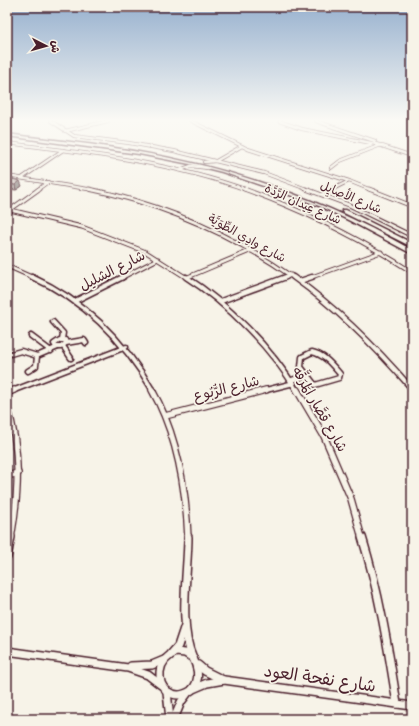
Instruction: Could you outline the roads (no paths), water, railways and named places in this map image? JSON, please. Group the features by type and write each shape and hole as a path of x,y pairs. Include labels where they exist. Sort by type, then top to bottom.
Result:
{"main road":[{"path":"151,155 218,165 257,182 309,201 356,222 412,252"},
{"path":"166,155 218,165 275,184 360,218 412,245"}],"street":[{"path":"22,178 56,155"},
{"name":"شارع عِيدان الرَّدَّة","path":"97,155 180,170 233,186 290,207 327,224 380,252 412,272"},
{"name":"شارع الأصايِل","path":"180,155 218,165 264,173 358,209 412,236"},
{"path":"180,170 195,166 218,165 231,155"},
{"path":"270,155 349,180 412,206"},
{"path":"331,168 338,162 356,155"},
{"path":"158,156 184,163 186,166 185,168"},
{"name":"شارع وادِي الطِّوَيَّة","path":"7,176 95,190 146,204 203,225 252,250 291,274 364,335 412,389"},
{"path":"322,194 349,180"},
{"path":"9,211 48,182"},
{"name":"شارع قصَّار المَرَقَّه","path":"9,211 56,219 87,228 129,244 158,259 188,277 221,301 251,329 293,381 337,463 364,539 380,605 397,704"},
{"path":"188,277 252,250"},
{"path":"300,281 380,252"},
{"name":"شارع الشليل","path":"75,301 158,259"},
{"path":"7,266 44,282 92,313 126,347 148,381 165,416 174,446 185,499 188,560 186,621 189,645 199,674 198,681 181,702 174,719"},
{"path":"221,301 291,274"},
{"path":"53,322 63,333 62,344 71,358"},
{"path":"31,336 51,351"},
{"path":"7,355 21,351 37,356 51,351 62,344 83,340 86,343"},
{"path":"7,393 126,347"},
{"path":"307,352 314,352 330,363 340,374 339,378 335,380 315,385 306,375 301,367 302,357 307,352"},
{"path":"28,371 38,363 37,356"},
{"name":"شارع الرُّبُوع","path":"165,416 293,381 306,375"},
{"path":"7,406 17,451 18,473 16,514 7,557"},
{"path":"7,476 18,473"},
{"path":"170,719 165,689 159,674 162,663 178,646 186,621"},
{"path":"7,651 123,667 150,675 165,689 175,695 190,691"},
{"path":"123,667 152,665 182,652 195,661"},
{"name":"شارع نفحة العود","path":"195,661 205,671 224,680 412,706"},
{"name":"شارع نفحة العود","path":"190,691 207,683 224,680"}]}
